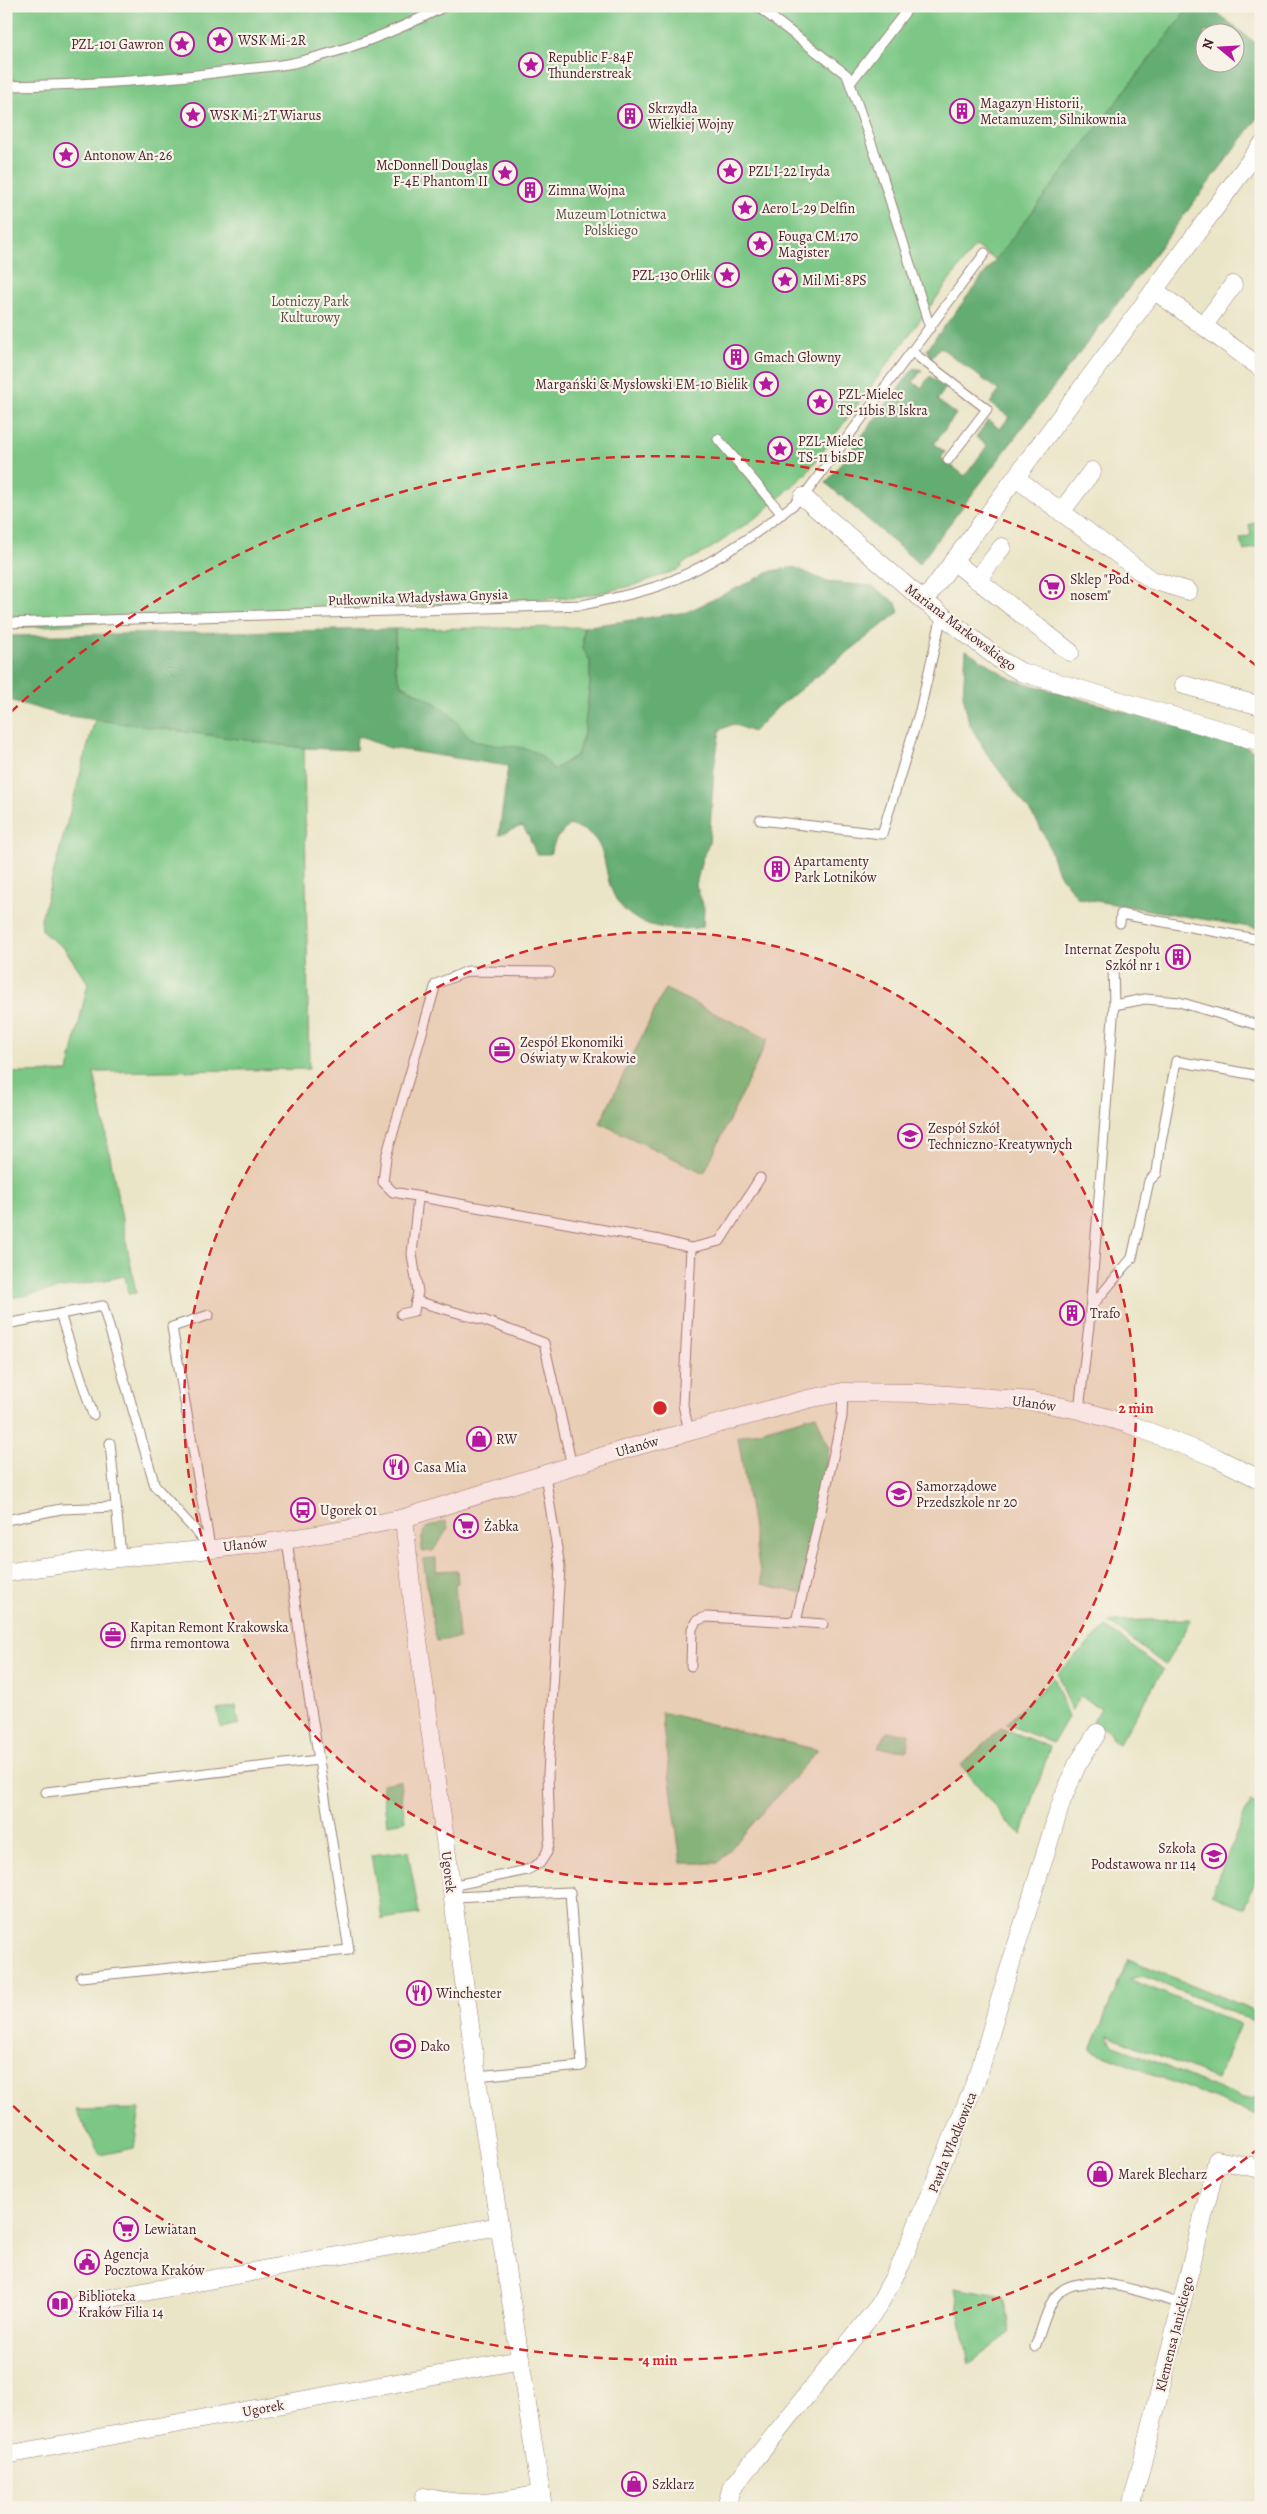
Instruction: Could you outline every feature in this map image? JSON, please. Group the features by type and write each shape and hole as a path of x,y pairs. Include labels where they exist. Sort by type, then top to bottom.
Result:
{"street":[{"path":"924,601 1261,146"},
{"path":"1204,325 1233,285"},
{"path":"1154,290 1261,368"},
{"path":"1061,512 1092,471"},
{"path":"1016,478 1152,580 1188,591"},
{"name":"Mariana Markowskiego","path":"803,497 924,601 1000,660 1021,672 1261,742"},
{"path":"977,580 1002,547"},
{"path":"953,562 1070,652"},
{"path":"1184,685 1261,706"},
{"name":"Ułanów","path":"6,1573 121,1556 286,1539 404,1518 689,1431 843,1392 919,1393 1033,1401 1079,1410 1126,1423 1217,1458 1261,1480"},
{"name":"Ugorek","path":"404,1518 412,1595 477,2076 542,2501 477,2505 452,2504 424,2497"},
{"name":"Pawła Włodkowica","path":"726,2508 731,2489 877,2308 894,2279 943,2166 979,2073 1002,1992 1062,1800 1077,1765 1097,1733"},
{"name":"Klemensa Janickiego","path":"1131,2508 1217,2160 1261,2169"},
{"path":"79,2304 499,2226"},
{"name":"Ugorek","path":"6,2455 521,2360"}],"lane":[{"path":"6,86 72,85 188,76 292,63 348,48 412,24 445,6"},
{"path":"757,6 847,75 851,82 930,328"},
{"path":"851,82 910,6"},
{"name":"Pułkownika Władysława Gnysia","path":"6,623 583,605 643,591 701,567 782,514 803,497 985,253"},
{"path":"912,352 987,409 948,460"},
{"path":"718,439 782,514"},
{"path":"760,820 882,834 920,710 942,615"},
{"path":"1120,923 1121,914 1261,940"},
{"path":"1079,1410 1090,1308 1114,1005 1113,966"},
{"path":"550,972 468,971 436,984 386,1157 383,1182 393,1192 660,1240 691,1248 720,1241 760,1178"},
{"path":"1114,1005 1145,999 1179,1002 1261,1026"},
{"path":"1090,1308 1132,1258 1149,1181 1157,1173 1176,1061 1261,1076"},
{"path":"401,1314 414,1311 418,1292 412,1254 418,1198"},
{"path":"689,1431 683,1405 691,1248"},
{"path":"416,1301 483,1320 544,1343 572,1466"},
{"path":"6,1324 103,1306 155,1486 210,1548"},
{"path":"60,1314 92,1415"},
{"path":"210,1314 172,1327 210,1548"},
{"path":"796,1622 842,1417 843,1392"},
{"path":"110,1443 121,1556"},
{"path":"452,1892 527,1870 540,1863 547,1852 550,1839 548,1774 560,1567 545,1475"},
{"path":"6,1520 61,1509 116,1507"},
{"path":"80,1977 349,1950 318,1760 286,1539"},
{"path":"691,1666 692,1629 696,1621 706,1617 823,1624"},
{"path":"46,1792 318,1760"},
{"path":"452,1892 570,1892 582,2066 477,2076"},
{"path":"1035,2346 1053,2300 1061,2290 1071,2284 1096,2282 1182,2304"}],"green space":[{"name":"Lotniczy Park Kulturowy","path":"6,6 1190,6 996,260 975,246 806,474 761,514 707,551 681,564 682,568 635,585 582,597 6,628"},
{"path":"1190,6 1207,6 1228,22 1194,22 1194,72 1244,72 1244,34 1261,47 1261,114 919,564 826,483 914,368 922,370 913,382 921,388 930,376 946,388 937,400 956,414 934,444 945,452 941,458 965,476 987,446 976,437 988,420 1000,429 1009,417 990,403 999,391 940,347 931,358 927,349"},
{"path":"1261,520 1261,545 1244,551 1240,539 1251,535 1249,525"},
{"path":"794,567 827,582 872,586 896,603 899,612 779,706 753,732 733,724 720,730 714,769 709,844 702,859 696,885 704,908 703,927 690,929 663,928 638,920 627,913 619,903 609,884 599,846 590,834 583,830 569,825 556,839 550,854 536,854 529,836 522,826 499,835 508,766 390,748 357,736 356,750 304,748 61,715 6,699 6,636 395,629 395,667 401,685 444,709 471,739 527,749 545,760 553,770 577,755 584,733 590,682 590,661 583,648 583,627 687,612 772,571"},
{"path":"583,627 583,648 590,661 590,682 584,733 577,755 553,770 546,761 528,751 474,740 441,707 401,684 395,667 395,629"},
{"path":"966,650 1011,679 1244,746 1261,755 1261,929 1078,898 1057,871 1047,840 1036,820 987,754 969,723 963,695"},
{"path":"95,719 304,748 309,1069 94,1072 136,1293 128,1294 125,1276 6,1299 6,1073 68,1072 88,983 65,949 45,934 42,929 41,919"},
{"path":"665,989 768,1039 704,1173 600,1123"},
{"path":"816,1415 829,1449 803,1594 762,1584 738,1437"},
{"path":"446,1521 448,1528 433,1551 422,1552 422,1537 426,1528"},
{"path":"436,1558 436,1571 457,1570 458,1583 455,1584 459,1638 436,1641 423,1559"},
{"path":"1188,1619 1191,1621 1165,1665 1110,1623 1112,1621"},
{"path":"1106,1627 1163,1670 1119,1744 1112,1740 1110,1732 1093,1722 1101,1708 1080,1696 1071,1711 1058,1673"},
{"path":"1054,1677 1068,1717 1053,1743 1006,1724"},
{"path":"236,1706 239,1724 221,1728 217,1710"},
{"path":"661,1712 818,1750 718,1863 681,1863"},
{"path":"1001,1728 1050,1747 1022,1834 1010,1825 961,1765"},
{"path":"887,1732 909,1733 907,1751 878,1748"},
{"path":"400,1781 405,1821 387,1824 382,1784"},
{"path":"1250,1801 1261,1806 1261,1867 1244,1908 1211,1894"},
{"path":"408,1851 419,1914 382,1919 371,1855"},
{"path":"1128,1959 1261,2013 1261,2024 1143,1976 1129,1979 1240,2024 1217,2079 1108,2035 1112,2044 1243,2099 1250,2100 1261,2097 1261,2117 1091,2050"},
{"path":"140,2109 134,2148 100,2155 76,2110"},
{"path":"955,2288 1003,2297 1010,2333 969,2364"}],"place":[{"name":"WSK Mi-2R","path":"220,40"},
{"name":"PZL-101 Gawron","path":"182,44"},
{"name":"Republic F-84F Thunderstreak","path":"531,65"},
{"name":"Magazyn Historii, Metamuzem, Silnikownia","path":"962,111"},
{"name":"WSK Mi-2T Wiarus","path":"193,115"},
{"name":"Skrzydła Wielkiej Wojny","path":"630,116"},
{"name":"Antonow An-26","path":"66,155"},
{"name":"PZL I-22 Iryda","path":"730,171"},
{"name":"McDonnell Douglas F-4E Phantom II","path":"505,173"},
{"name":"Zimna Wojna","path":"530,190"},
{"name":"Aero L-29 Delfín","path":"745,208"},
{"name":"Fouga CM.170 Magister","path":"760,244"},
{"name":"PZL-130 Orlik","path":"727,275"},
{"name":"Mil Mi-8PS","path":"785,280"},
{"name":"Gmach Głowny","path":"736,357"},
{"name":"Margański & Mysłowski EM-10 Bielik","path":"766,384"},
{"name":"PZL-Mielec TS-11bis B Iskra","path":"820,402"},
{"name":"PZL-Mielec TS-11 bisDF","path":"780,449"},
{"name":"Sklep \"Pod nosem\"","path":"1052,587"},
{"name":"Apartamenty Park Lotników","path":"777,869"},
{"name":"Internat Zespołu Szkół nr 1","path":"1178,957"},
{"name":"Zespół Ekonomiki Oświaty w Krakowie","path":"502,1050"},
{"name":"Zespół Szkół Techniczno-Kreatywnych","path":"910,1136"},
{"name":"Trafo","path":"1072,1313"},
{"name":"RW","path":"479,1439"},
{"name":"Casa Mia","path":"396,1467"},
{"name":"Samorządowe Przedszkole nr 20","path":"899,1494"},
{"name":"Ugorek 01","path":"303,1510"},
{"name":"Żabka","path":"466,1526"},
{"name":"Kapitan Remont Krakowska firma remontowa","path":"113,1635"},
{"name":"Szkoła Podstawowa nr 114","path":"1214,1856"},
{"name":"Winchester","path":"419,1993"},
{"name":"Dako","path":"403,2046"},
{"name":"Marek Blecharz","path":"1100,2174"},
{"name":"Lewiatan","path":"126,2229"},
{"name":"Agencja Pocztowa Kraków","path":"87,2262"},
{"name":"Biblioteka Kraków Filia 14","path":"60,2304"},
{"name":"Szklarz","path":"634,2484"}],"park label":[{"name":"Muzeum Lotnictwa Polskiego","path":"611,222"}]}
